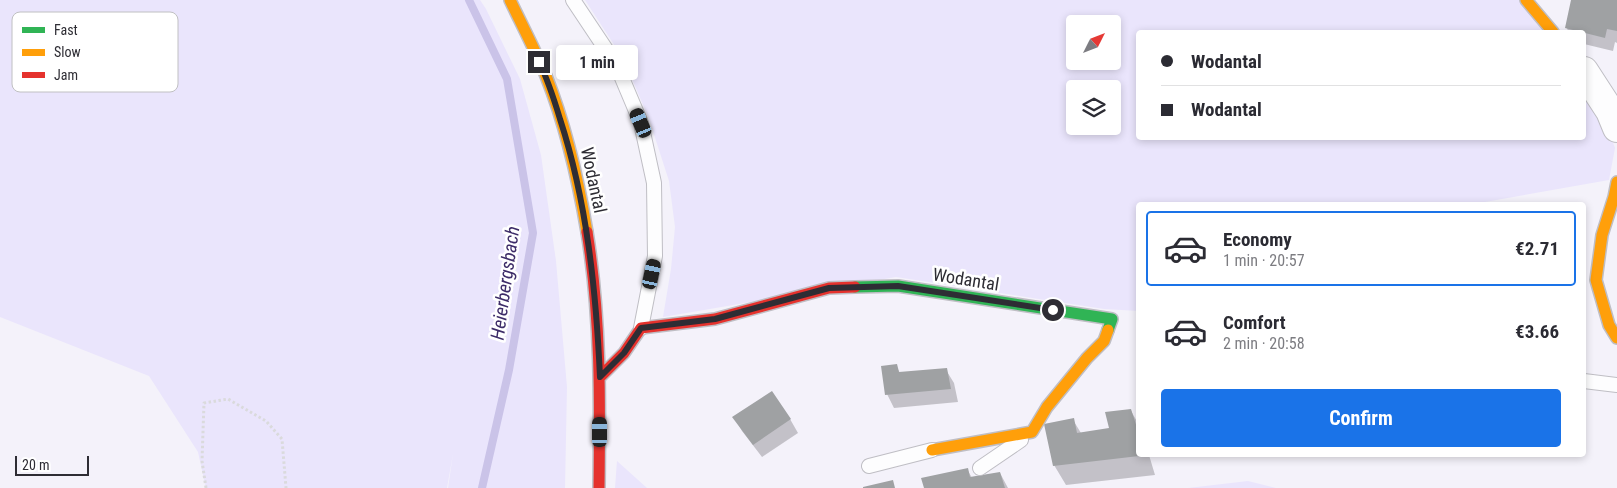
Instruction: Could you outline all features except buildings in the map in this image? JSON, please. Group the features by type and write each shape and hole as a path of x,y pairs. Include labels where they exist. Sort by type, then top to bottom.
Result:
{"street":[{"name":"Wodantal","path":"510,0 546,77 569,145 590,251 597,312 600,377 599,488"},
{"path":"1526,0 1551,30"},
{"path":"1586,74 1610,111 1617,128"},
{"path":"1617,182 1602,235 1596,280 1609,325 1617,338"},
{"name":"Wodantal","path":"641,328 715,319 829,288 898,286 1112,319 1104,341 1087,358 1047,407 1032,432"},
{"path":"600,377 624,353 641,328"},
{"path":"932,450 1032,432"}],"lane":[{"path":"573,0 617,66 641,123 654,183 655,256 641,328"},
{"path":"1586,381 1617,385"},
{"path":"980,468 1032,432"},
{"path":"868,466 932,450"}],"path":[{"path":"206,488 202,461 204,403 228,399 266,421 282,438 286,488"}],"shaded area":[{"path":"0,0 480,0 520,79 541,155 556,261 567,387 565,488 448,488 453,454 447,488 206,488 198,452 149,376 0,317"},
{"path":"585,0 1519,0 1544,30 1136,30 1136,140 1586,140 1586,85 1600,107 1615,148 1609,180 1485,202 1136,202 1136,311 1104,309 896,277 663,317 671,269 675,227 669,181 649,119 624,60"},
{"path":"617,461 647,488 615,488"},
{"path":"1248,481 1276,488 1188,488"}],"waterway":[{"name":"Heierbergsbach","path":"469,0 507,79 533,233 509,370 482,488"}],"traffic: fast":[{"path":"855,287 898,286 1112,319 1108,330"}],"traffic: slow":[{"path":"510,0 542,66 560,114 580,192 587,232"},
{"path":"1526,0 1551,30"},
{"path":"1617,182 1602,235 1596,280 1609,325 1617,338"},
{"path":"932,450 1032,432 1047,407 1087,358 1104,341 1108,330"}],"traffic: jam":[{"path":"587,232 592,264 597,328 599,488"},
{"path":"600,377 624,353 641,328 715,319 829,288 855,287"}],"route":[{"path":"539,62 569,145 580,197 590,251 597,312 600,377 624,353 641,328 715,319 829,288 898,286 1053,310"}]}
